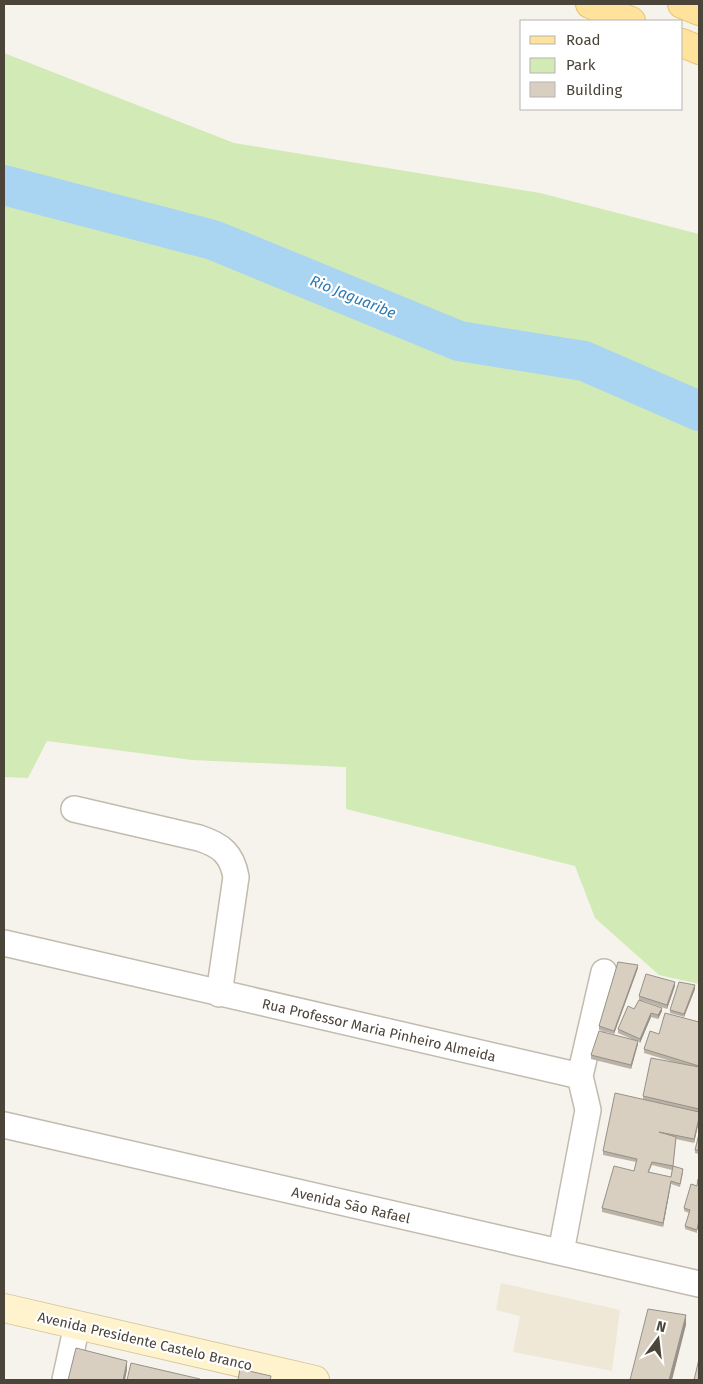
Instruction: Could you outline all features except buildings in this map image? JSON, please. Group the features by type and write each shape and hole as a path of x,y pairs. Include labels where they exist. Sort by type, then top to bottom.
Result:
{"main road":[{"path":"590,4 629,20"},
{"path":"682,4 699,11"},
{"path":"683,43 699,50"},
{"name":"Avenida Presidente Castelo Branco","path":"4,1308 315,1380"}],"street":[{"path":"74,809 199,838 213,843 229,854 234,863 236,877 219,994"},
{"name":"Rua Professor Maria Pinheiro Almeida","path":"4,943 580,1076"},
{"path":"561,1252 588,1110 580,1076 604,972"},
{"name":"Avenida São Rafael","path":"4,1125 699,1284"},
{"path":"65,1380 77,1325"}],"shaded area":[{"path":"501,1283 620,1310 612,1371 513,1352 520,1316 496,1310"}],"green space":[{"path":"4,53 234,143 540,193 699,234 699,984 659,975 595,918 575,866 346,809 346,767 192,760 47,741 28,778 4,777"}],"waterway":[{"name":"Rio Jaguaribe","path":"4,185 213,240 459,341 584,361 699,411"}]}
